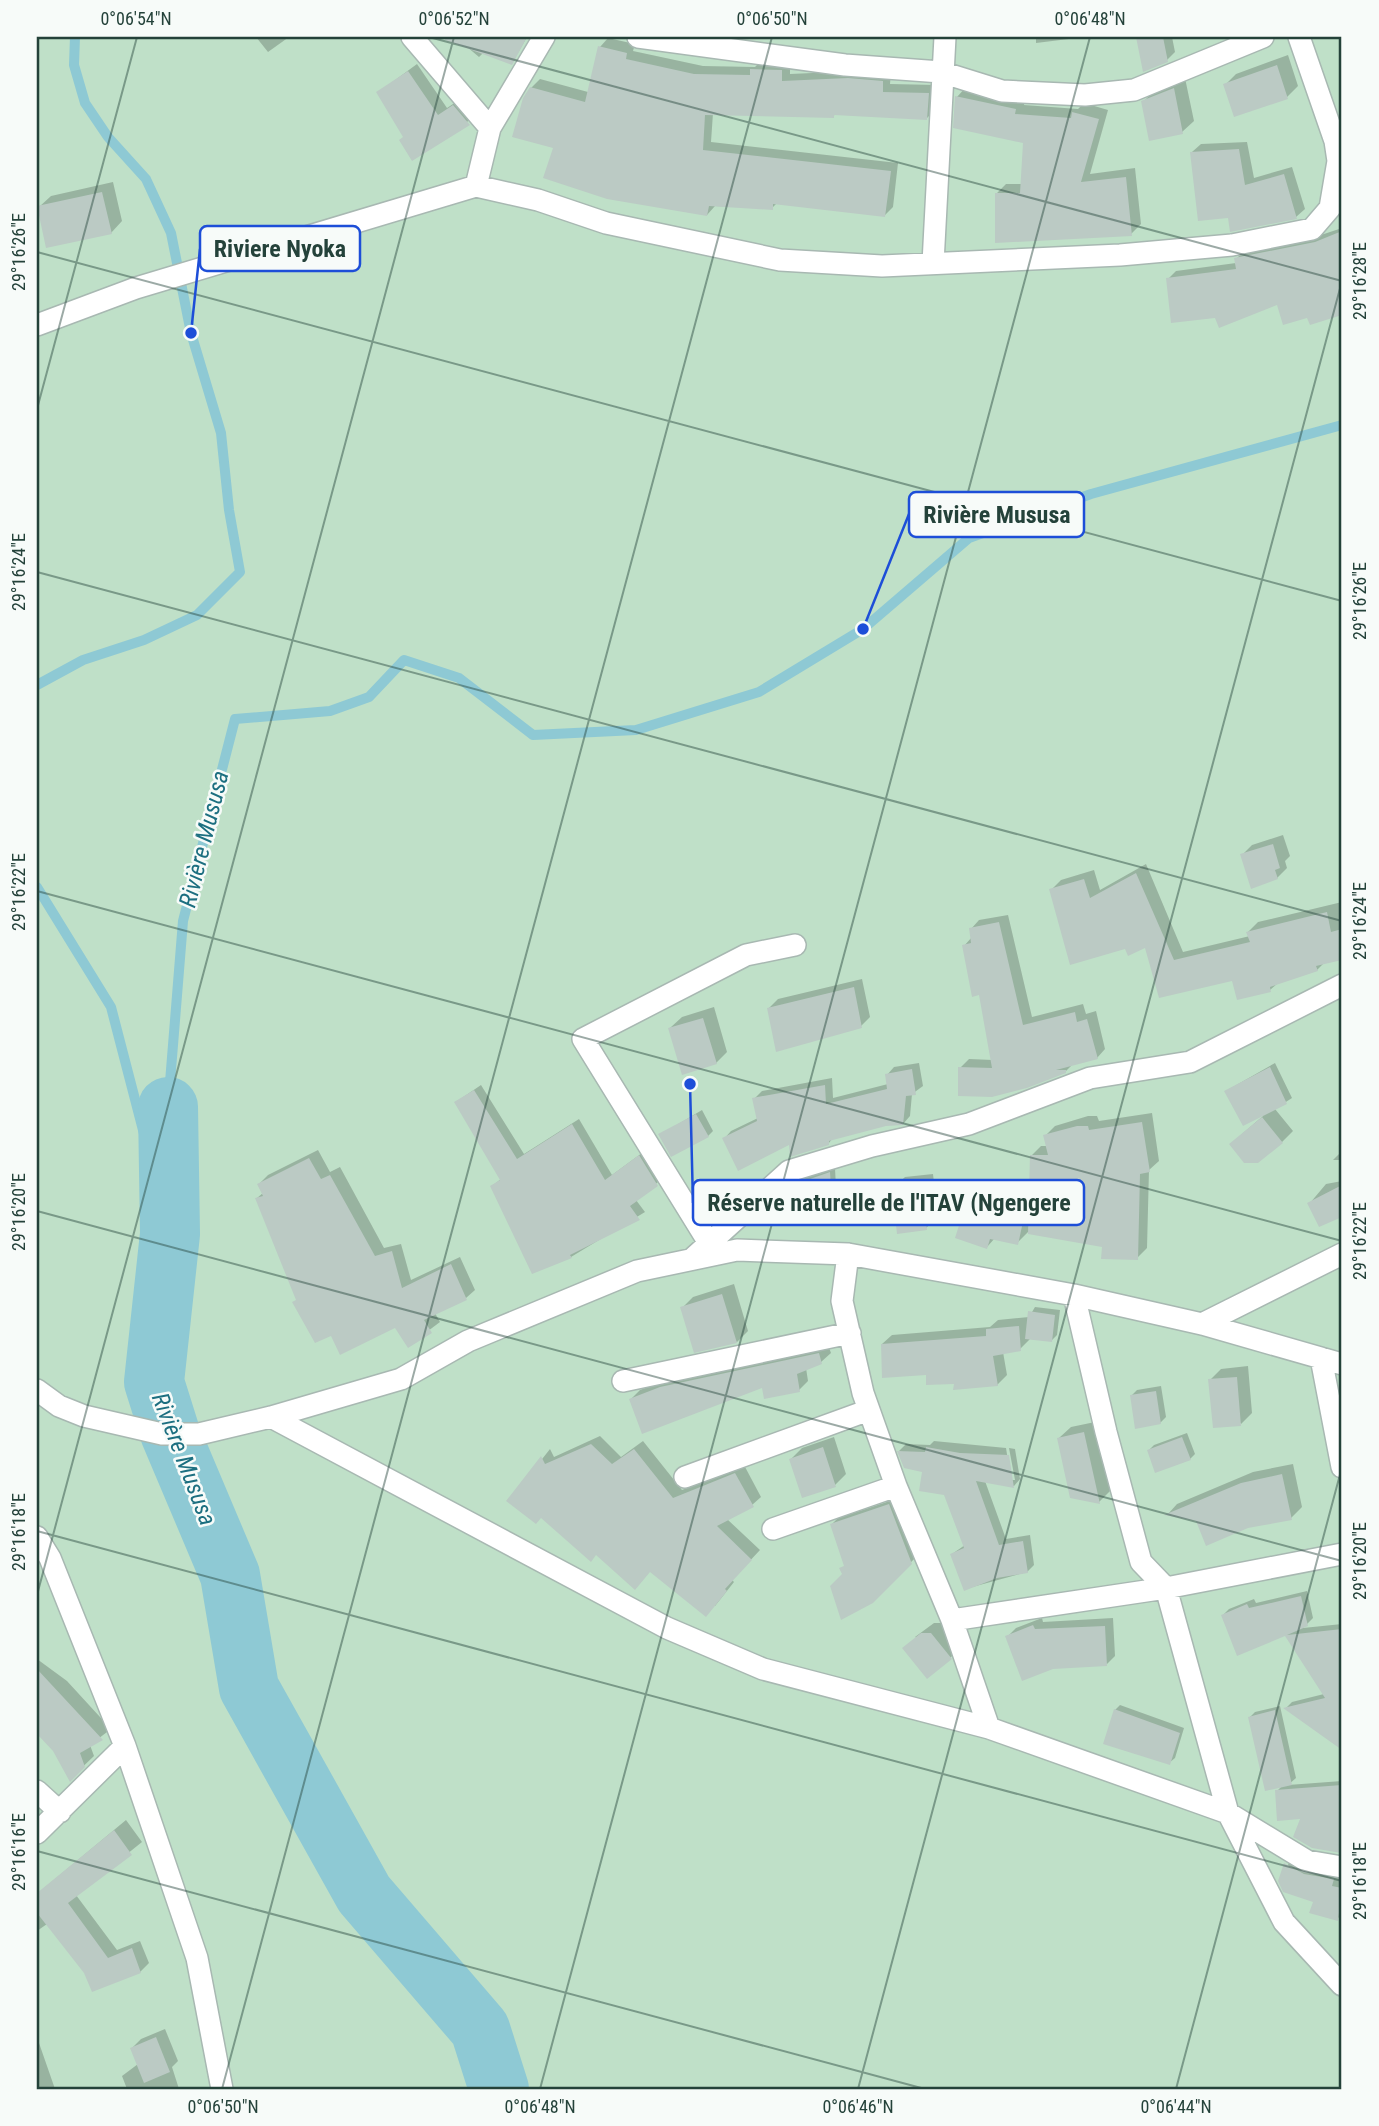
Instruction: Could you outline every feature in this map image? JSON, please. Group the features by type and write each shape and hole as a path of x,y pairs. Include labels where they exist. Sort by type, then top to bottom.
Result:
{"street":[{"path":"412,37 490,128"},
{"path":"476,186 490,128 544,37"},
{"path":"638,37 845,65 941,72 1002,91 1085,95 1134,90 1264,37"},
{"path":"933,263 941,72 945,37"},
{"path":"37,325 135,288 476,186 538,200 606,223 780,260 882,266 1148,253 1232,245 1312,229 1330,208 1338,161 1338,139 1298,37"},
{"path":"709,1243 583,1039 746,955 795,945"},
{"path":"692,1259 789,1171 872,1146 969,1124 1090,1079 1190,1062 1342,985"},
{"path":"37,1390 59,1406 84,1416 162,1434 199,1434 271,1417 401,1379 468,1341 637,1270 737,1250 848,1254 1074,1295 1202,1324 1342,1364"},
{"path":"848,1254 842,1301 869,1410 896,1486 952,1620 989,1728"},
{"path":"1202,1324 1342,1254"},
{"path":"1074,1295 1109,1444 1141,1562 1166,1588 1228,1813 1284,1922 1342,1985"},
{"path":"623,1381 850,1333"},
{"path":"1321,1358 1342,1467"},
{"path":"685,1477 869,1410"},
{"path":"271,1417 679,1633 763,1669 989,1728 1228,1813 1307,1861 1342,1867"},
{"path":"773,1529 896,1486"},
{"path":"37,1537 43,1562 125,1746 197,1958 222,2089"},
{"path":"952,1620 1166,1588 1342,1554"},
{"path":"37,1833 125,1746"},
{"path":"37,1791 60,1812"}],"green space":[{"path":"37,37 1342,37 1342,2089 37,2089"}],"building":[{"path":"445,37 527,37 512,65 445,40"},
{"path":"1136,37 1163,37 1168,62 1143,72"},
{"path":"598,46 627,53 626,59 694,74 750,75 750,69 782,70 782,81 848,78 883,81 883,92 929,93 927,120 834,115 834,118 705,115 703,150 891,171 885,217 773,204 773,210 709,206 707,216 607,199 543,178 553,148 512,137 523,98 530,87 585,102"},
{"path":"1277,65 1288,99 1234,117 1223,84"},
{"path":"408,71 438,115 453,105 470,125 412,161 399,140 403,137 376,92"},
{"path":"1174,88 1183,134 1149,141 1141,101"},
{"path":"955,96 1016,109 1015,114 1071,118 1072,112 1099,119 1081,182 1126,177 1132,236 995,243 995,193 1020,193 1023,143 953,128"},
{"path":"1239,149 1245,185 1284,174 1297,219 1230,232 1228,218 1198,221 1190,152"},
{"path":"102,192 112,234 46,248 37,206"},
{"path":"1342,231 1342,315 1310,325 1307,318 1283,325 1277,305 1219,328 1215,318 1171,323 1166,278 1236,269 1234,258 1315,242"},
{"path":"1273,844 1280,868 1275,870 1278,879 1251,889 1240,854"},
{"path":"1136,873 1174,960 1250,942 1246,932 1327,912 1331,932 1342,929 1342,960 1316,966 1318,971 1270,987 1271,992 1237,1000 1232,981 1159,998 1145,948 1128,956 1125,949 1070,965 1049,889 1084,879 1090,898"},
{"path":"999,922 1023,1025 1075,1012 1077,1022 1087,1019 1098,1059 1056,1070 1066,1070 1066,1073 1027,1088 992,1097 958,1096 958,1067 992,1068 979,995 972,997 962,945 971,943 969,928"},
{"path":"854,987 862,1028 776,1052 767,1008"},
{"path":"703,1018 717,1064 682,1075 668,1028"},
{"path":"1270,1067 1287,1104 1243,1126 1224,1091"},
{"path":"912,1069 916,1095 906,1096 903,1125 886,1126 829,1141 829,1145 790,1157 789,1145 738,1171 722,1138 757,1121 752,1098 825,1085 826,1104 887,1089 885,1074"},
{"path":"474,1090 517,1159 572,1124 605,1180 639,1155 658,1186 630,1206 640,1220 570,1255 572,1258 532,1274 490,1186 500,1180 454,1102"},
{"path":"696,1114 709,1137 671,1157 658,1134"},
{"path":"1262,1117 1283,1143 1258,1163 1244,1163 1229,1144"},
{"path":"1142,1122 1150,1172 1140,1174 1138,1260 1101,1259 1102,1247 1028,1234 1030,1155 1048,1155 1043,1135 1077,1126 1088,1126 1089,1130"},
{"path":"309,1158 321,1179 330,1175 375,1256 392,1251 402,1288 451,1264 467,1300 424,1320 432,1333 408,1348 395,1328 340,1355 331,1336 315,1343 292,1302 296,1300 255,1198 263,1196 257,1184"},
{"path":"830,1172 833,1215 798,1221 793,1185"},
{"path":"922,1184 927,1230 897,1234 892,1188"},
{"path":"1342,1185 1342,1217 1319,1227 1307,1203"},
{"path":"969,1194 1025,1212 1018,1245 990,1239 987,1249 955,1238"},
{"path":"722,1294 737,1343 694,1353 680,1307"},
{"path":"1028,1311 1055,1315 1052,1342 1025,1339"},
{"path":"1019,1326 1021,1351 993,1356 998,1386 953,1390 954,1384 926,1385 926,1375 882,1378 881,1344 986,1336 986,1329"},
{"path":"819,1353 822,1364 797,1374 800,1392 764,1399 762,1388 642,1434 629,1399 660,1387"},
{"path":"1237,1377 1241,1426 1213,1428 1208,1379"},
{"path":"1156,1391 1161,1424 1135,1429 1130,1395"},
{"path":"1084,1432 1100,1504 1070,1498 1057,1438"},
{"path":"1182,1437 1191,1460 1155,1473 1147,1450"},
{"path":"591,1444 612,1464 634,1449 673,1498 735,1473 754,1507 717,1526 752,1560 725,1589 727,1591 706,1617 650,1572 635,1590 596,1555 591,1562 541,1518 536,1524 506,1501 541,1456 545,1464"},
{"path":"823,1447 836,1487 802,1498 789,1459"},
{"path":"926,1447 960,1453 1009,1455 1014,1488 976,1481 999,1545 1023,1541 1028,1573 997,1578 964,1591 950,1554 964,1548 944,1495 919,1491 922,1472 904,1468 897,1451 925,1452"},
{"path":"1282,1474 1292,1520 1248,1528 1206,1546 1196,1521 1164,1515 1241,1483"},
{"path":"889,1504 912,1564 873,1603 841,1620 830,1586 842,1574 839,1568 844,1566 830,1524"},
{"path":"1301,1596 1308,1626 1287,1635 1342,1629 1342,1750 1283,1708 1325,1698 1285,1636 1237,1656 1221,1615 1247,1604 1249,1608"},
{"path":"1033,1625 1035,1629 1105,1626 1107,1666 1053,1669 1022,1681 1005,1636"},
{"path":"921,1633 931,1633 952,1659 927,1679 902,1648"},
{"path":"37,1669 103,1740 80,1753 85,1767 70,1782 53,1751 37,1734"},
{"path":"1114,1709 1180,1733 1170,1765 1103,1744"},
{"path":"1275,1710 1292,1785 1265,1791 1248,1717"},
{"path":"1342,1785 1341,1853 1312,1848 1293,1837 1300,1819 1277,1821 1275,1790"},
{"path":"114,1830 132,1855 68,1903 108,1958 132,1948 141,1973 92,1992 84,1973 37,1913 37,1893"},
{"path":"1284,1863 1304,1874 1334,1879 1332,1886 1342,1888 1338,1921 1309,1913 1313,1902 1283,1892 1278,1881"},
{"path":"156,2037 170,2072 144,2083 130,2048"}],"waterway":[{"path":"37,685 83,660 144,640 197,615 240,572 229,510 221,433 191,333 171,233 146,179 108,137 85,103 74,65 75,37"},
{"name":"Rivière Mususa","path":"168,1107 183,921 235,719 330,711 369,697 404,660 459,678 533,735 636,730 759,692 863,629 969,538 1091,494 1342,425"},
{"path":"37,887 111,1007 170,1234"},
{"name":"Rivière Mususa","path":"168,1107 170,1234 154,1382 170,1433 230,1575 249,1688 364,1894 480,2029 499,2089"}],"place":[{"name":"Riviere Nyoka","path":"191,333"},
{"name":"Rivière Mususa","path":"863,629"},
{"name":"Réserve naturelle de l'ITAV (Ngengere","path":"690,1084"}]}
